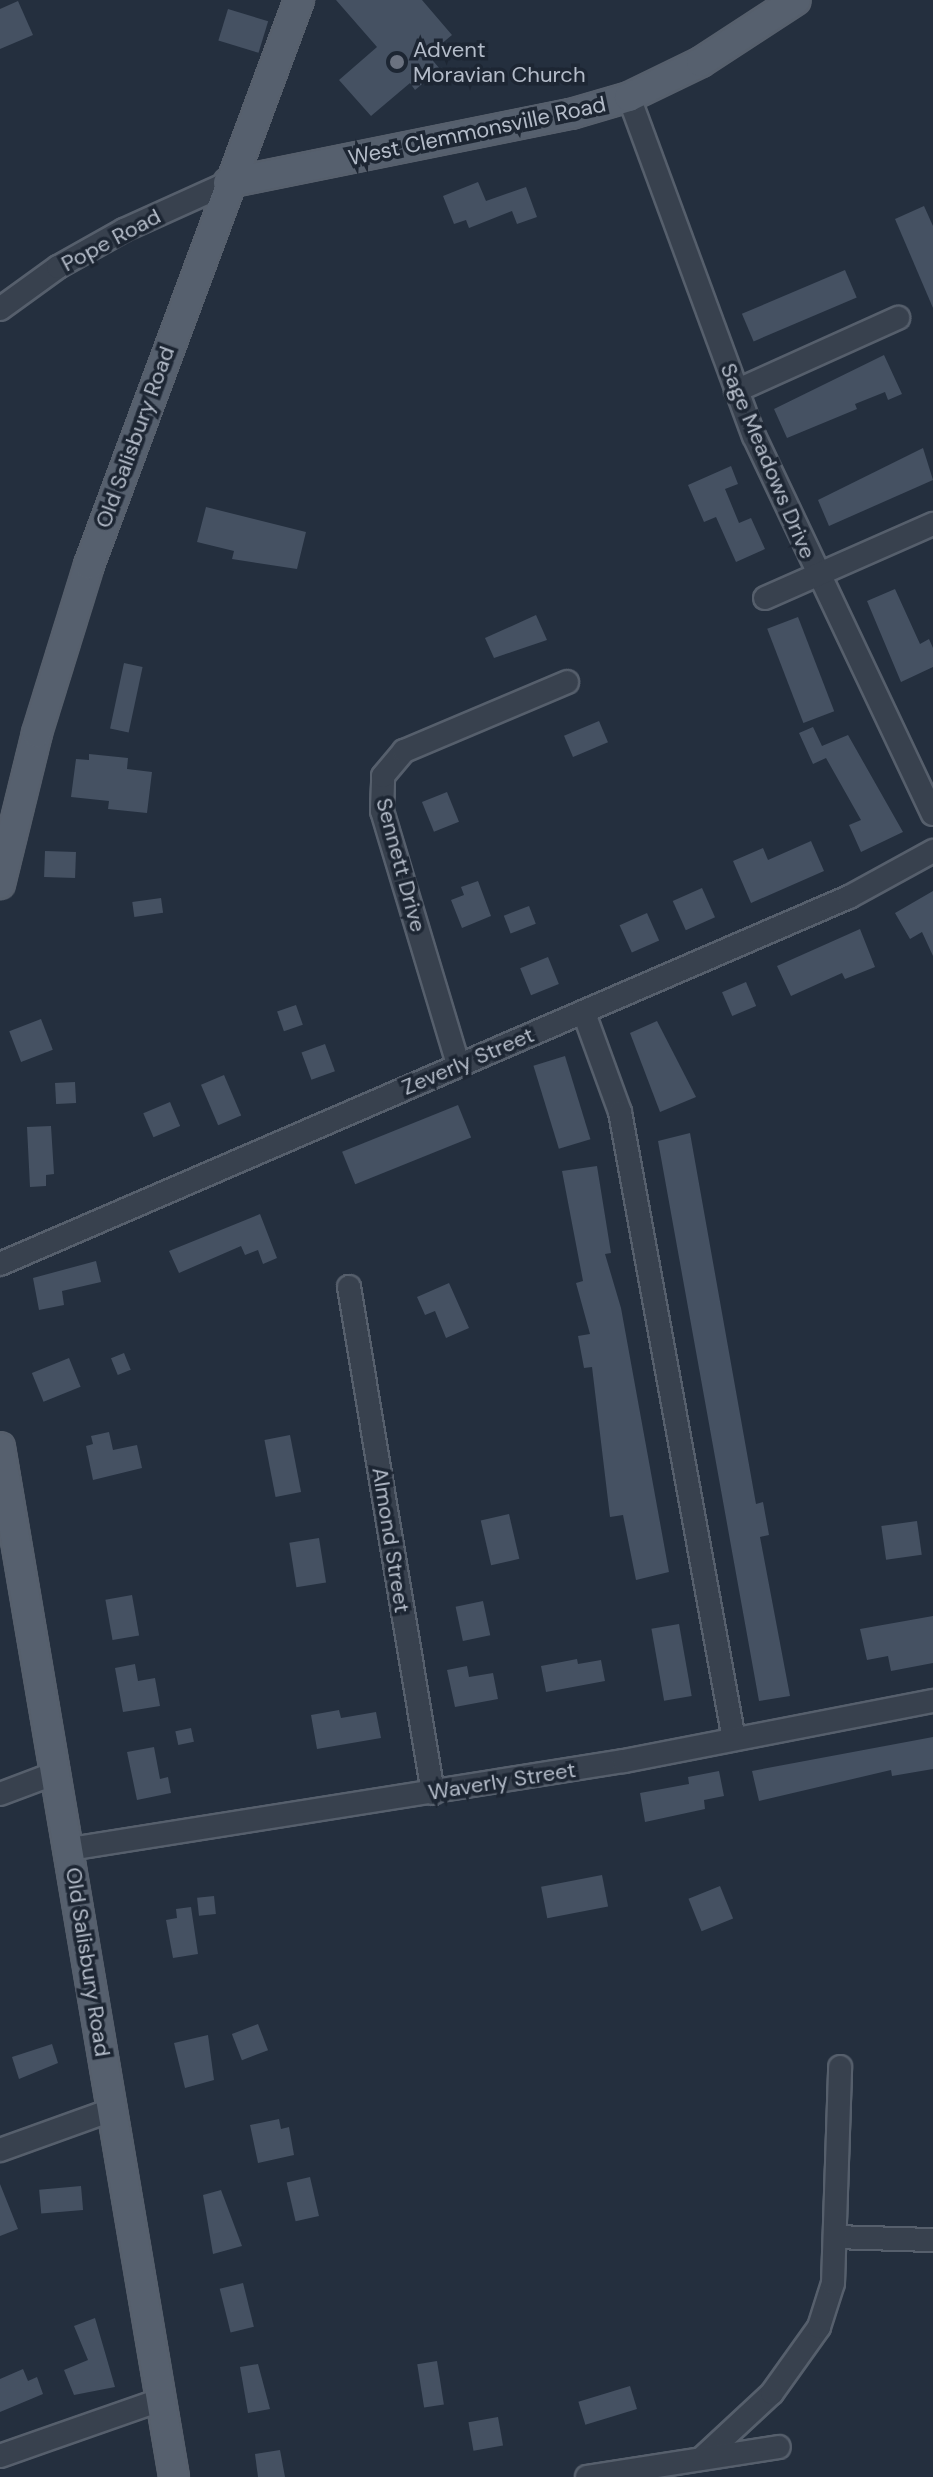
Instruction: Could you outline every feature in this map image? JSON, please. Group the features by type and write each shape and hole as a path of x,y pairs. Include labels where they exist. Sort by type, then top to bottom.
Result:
{"main road":[{"name":"Old Salisbury Road","path":"0,884 62,648 228,183 299,0"},
{"name":"West Clemmonsville Road","path":"228,183 571,114 629,97 701,62 796,0"},
{"name":"Old Salisbury Road","path":"0,1447 8,1553 70,1849 174,2477"}],"street":[{"name":"Sage Meadows Drive","path":"629,97 736,391 818,576 933,814"},
{"name":"Pope Road","path":"0,309 58,267 111,237 228,183"},
{"path":"736,391 898,318"},
{"path":"765,598 933,524"},
{"name":"Sennett Drive","path":"458,1064 382,811 383,776 393,758 404,751 567,682"},
{"name":"Zeverly Street","path":"0,1264 849,897 933,851"},
{"path":"584,1013 620,1112 734,1739"},
{"name":"Almond Street","path":"349,1287 433,1793"},
{"name":"Waverly Street","path":"70,1849 433,1793 933,1701"},
{"path":"0,1794 56,1773"},
{"path":"701,2459 772,2393 812,2338 833,2283 840,2067"},
{"path":"0,2150 111,2110"},
{"path":"835,2237 933,2240"},
{"path":"0,2456 160,2400"},
{"path":"587,2477 779,2447"}],"building":[{"name":"Advent Moravian Church","path":"336,0 422,0 452,35 428,55 440,69 415,90 410,83 371,116 339,80 377,47"},
{"path":"18,1 33,35 0,49 0,9"},
{"path":"228,9 268,21 259,53 218,41"},
{"path":"478,182 486,201 526,187 537,217 517,224 512,211 469,228 466,220 454,224 443,196"},
{"path":"924,206 933,226 933,308 895,219"},
{"path":"845,270 857,298 754,341 742,314"},
{"path":"884,355 902,394 888,400 885,392 855,404 857,409 787,438 774,409"},
{"path":"923,448 933,480 829,526 818,500"},
{"path":"731,466 738,484 725,489 739,523 751,518 765,549 736,562 716,517 704,522 688,485"},
{"path":"206,507 306,532 297,569 232,559 234,551 197,542"},
{"path":"895,589 920,644 929,639 933,648 933,667 901,682 867,601"},
{"path":"536,615 547,640 494,658 485,638"},
{"path":"798,617 834,711 803,723 767,629"},
{"path":"124,663 143,667 129,732 110,729"},
{"path":"599,721 608,742 573,757 564,736"},
{"path":"813,727 822,746 848,735 903,832 861,852 849,825 861,820 826,758 813,764 799,733"},
{"path":"89,754 128,758 127,769 152,772 147,813 108,809 109,801 71,797 76,759 89,760"},
{"path":"447,792 459,822 434,832 422,802"},
{"path":"811,841 824,871 751,903 733,861 763,848 768,860"},
{"path":"45,851 76,852 75,878 44,877"},
{"path":"478,881 491,916 462,928 451,900 464,895 461,887"},
{"path":"702,888 715,917 686,930 673,901"},
{"path":"933,891 933,956 922,932 910,939 895,913"},
{"path":"161,898 163,913 134,917 132,902"},
{"path":"529,906 536,924 511,933 504,916"},
{"path":"647,913 659,940 632,953 620,925"},
{"path":"860,929 875,967 845,979 842,973 791,996 777,966"},
{"path":"548,957 559,984 531,995 520,968"},
{"path":"746,982 756,1006 732,1016 722,992"},
{"path":"296,1005 303,1025 284,1031 277,1012"},
{"path":"41,1019 53,1050 21,1062 9,1031"},
{"path":"657,1021 696,1097 660,1112 630,1033"},
{"path":"325,1044 335,1071 311,1080 302,1053"},
{"path":"565,1056 590,1139 559,1149 533,1066"},
{"path":"224,1075 241,1116 218,1125 201,1085"},
{"path":"75,1082 76,1103 56,1104 55,1083"},
{"path":"170,1102 180,1126 153,1137 143,1113"},
{"path":"458,1105 471,1137 355,1184 342,1152"},
{"path":"51,1126 54,1174 46,1175 46,1186 30,1187 27,1127"},
{"path":"690,1133 756,1504 763,1502 769,1535 760,1537 790,1696 759,1701 658,1141"},
{"path":"597,1166 611,1253 605,1254 621,1308 669,1572 636,1580 623,1515 610,1517 592,1367 584,1368 578,1336 590,1334 576,1283 583,1281 562,1171"},
{"path":"260,1214 277,1258 263,1264 258,1250 245,1255 241,1246 179,1273 169,1251"},
{"path":"96,1261 101,1282 62,1291 64,1305 39,1310 33,1278"},
{"path":"449,1283 469,1328 446,1338 435,1311 425,1315 417,1297"},
{"path":"124,1353 131,1370 118,1375 111,1358"},
{"path":"69,1358 81,1387 44,1402 32,1373"},
{"path":"109,1432 113,1450 137,1445 142,1468 93,1480 86,1446 93,1444 91,1436"},
{"path":"290,1435 301,1492 276,1497 264,1440"},
{"path":"509,1514 519,1559 491,1565 481,1521"},
{"path":"917,1521 922,1555 886,1560 881,1526"},
{"path":"319,1538 326,1582 296,1587 289,1543"},
{"path":"132,1595 139,1635 113,1640 105,1600"},
{"path":"483,1601 490,1635 463,1641 456,1607"},
{"path":"933,1616 933,1663 891,1671 888,1656 867,1660 860,1629"},
{"path":"679,1624 692,1696 664,1701 651,1629"},
{"path":"577,1659 578,1664 601,1660 605,1681 546,1692 541,1666"},
{"path":"135,1664 138,1681 155,1678 160,1706 123,1712 115,1668"},
{"path":"467,1666 469,1677 493,1673 498,1699 455,1707 447,1670"},
{"path":"339,1710 341,1718 376,1712 381,1738 317,1749 311,1715"},
{"path":"191,1728 194,1742 178,1745 175,1731"},
{"path":"933,1737 933,1769 892,1776 891,1770 759,1801 752,1771"},
{"path":"154,1747 160,1779 168,1777 171,1793 137,1800 127,1752"},
{"path":"719,1771 724,1796 704,1800 705,1809 645,1822 640,1793 689,1784 688,1777"},
{"path":"602,1875 608,1906 547,1918 541,1887"},
{"path":"720,1886 733,1918 702,1931 688,1899"},
{"path":"214,1896 216,1914 199,1916 197,1898"},
{"path":"191,1907 198,1954 173,1958 166,1920 177,1918 176,1909"},
{"path":"258,2024 268,2050 242,2060 232,2034"},
{"path":"208,2035 214,2080 185,2088 174,2043"},
{"path":"52,2044 58,2063 19,2079 12,2057"},
{"path":"279,2119 281,2129 289,2127 294,2155 258,2163 250,2125"},
{"path":"310,2177 319,2216 296,2221 287,2182"},
{"path":"0,2184 18,2229 0,2236"},
{"path":"81,2186 83,2210 41,2214 39,2190"},
{"path":"221,2190 242,2246 213,2254 203,2195"},
{"path":"243,2283 254,2327 231,2332 220,2289"},
{"path":"95,2318 115,2387 74,2395 64,2370 88,2360 74,2326"},
{"path":"437,2361 444,2404 424,2408 417,2364"},
{"path":"258,2364 270,2409 248,2413 240,2367"},
{"path":"23,2369 28,2381 37,2377 43,2394 0,2412 0,2379"},
{"path":"630,2386 637,2409 585,2425 578,2402"},
{"path":"498,2417 503,2446 473,2451 468,2422"},
{"path":"280,2450 285,2477 258,2477 255,2454"}],"place":[{"name":"Advent Moravian Church","path":"397,62"}]}
